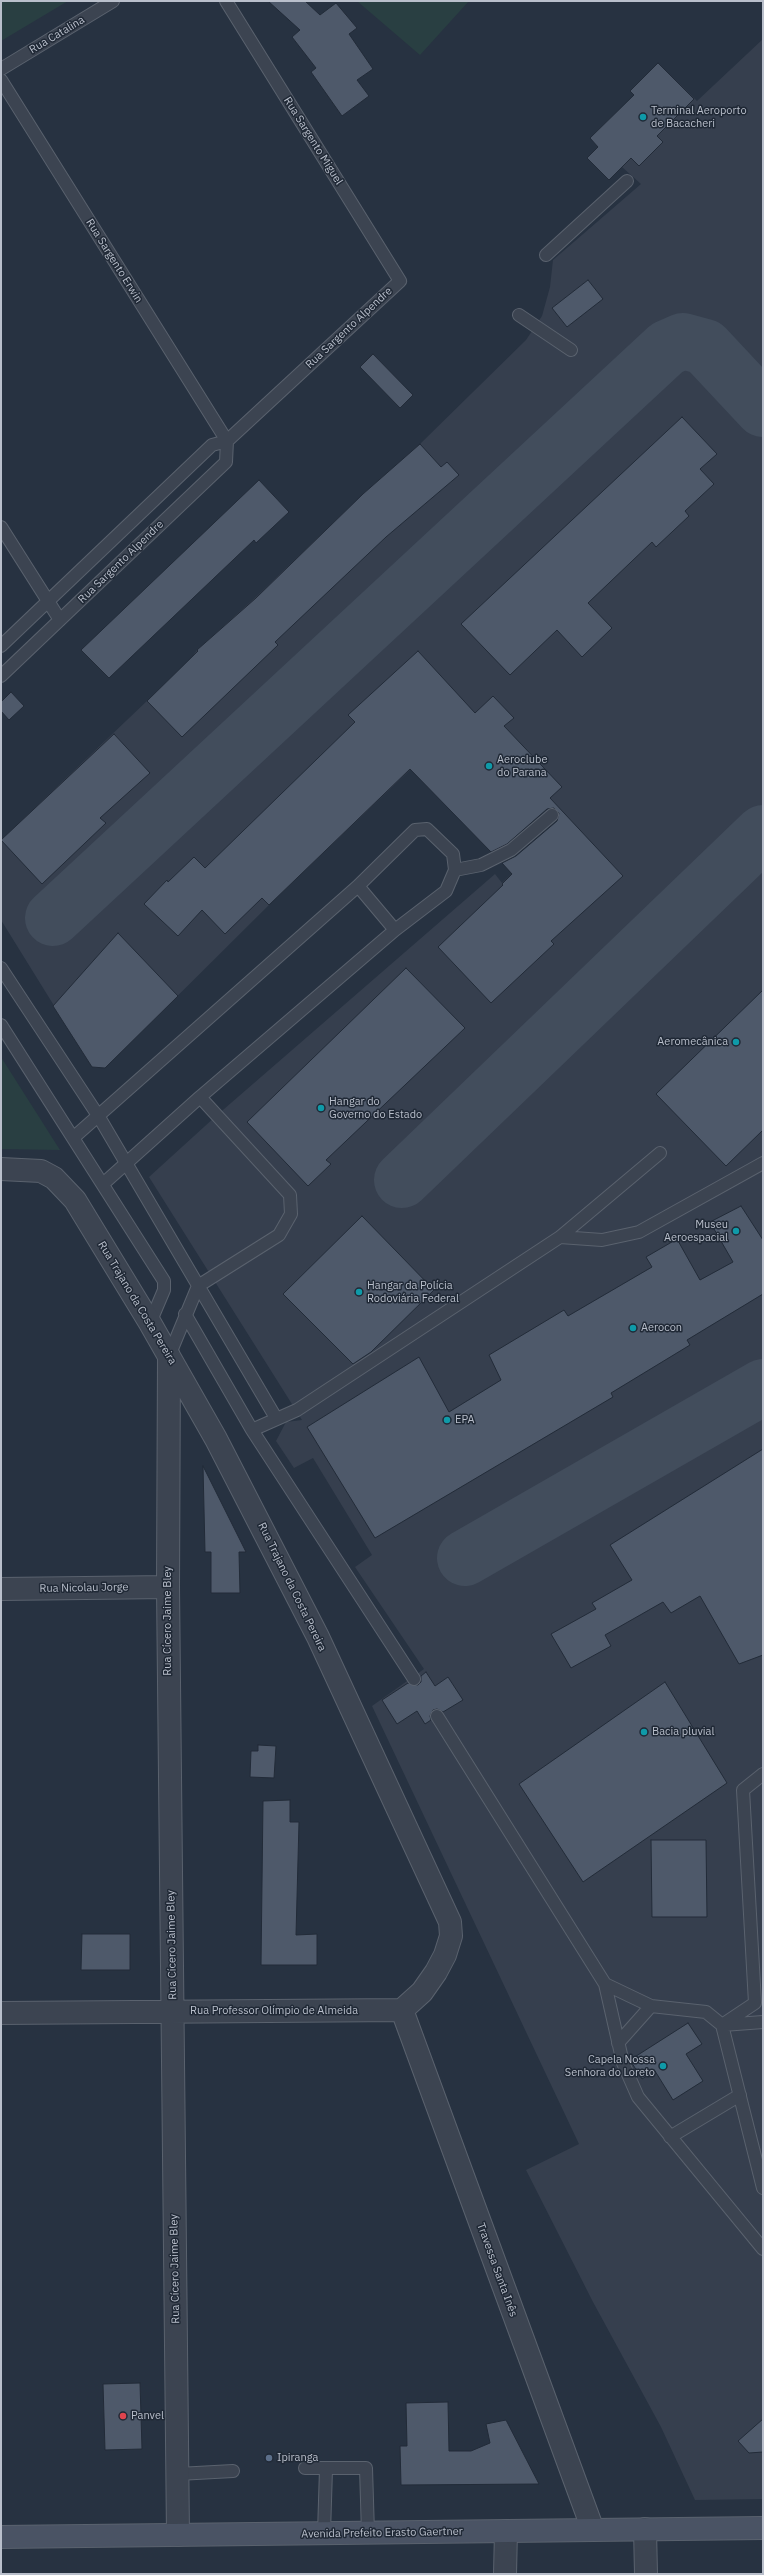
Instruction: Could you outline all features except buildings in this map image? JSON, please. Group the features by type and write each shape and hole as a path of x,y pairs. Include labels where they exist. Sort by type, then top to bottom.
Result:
{"main road":[{"name":"Avenida Prefeito Erasto Gaertner","path":"1,2537 763,2528"}],"street":[{"name":"Rua Trajano da Costa Pereira","path":"1,1169 27,1169 41,1171 54,1178 75,1200 169,1356 216,1439 283,1566 450,1922 451,1936 439,1966 422,1992 402,2010"},
{"name":"Rua Cícero Jaime Bley","path":"169,1356 168,1587 178,2535"},
{"name":"Rua Nicolau Jorge","path":"1,1589 168,1587"},
{"name":"Rua Professor Olímpio de Almeida","path":"1,2013 402,2010"},
{"name":"Travessa Santa Inês","path":"402,2010 593,2530"},
{"path":"645,2530 646,2574"},
{"path":"505,2574 506,2531"}],"lane":[{"name":"Rua Catalina","path":"1,69 113,1"},
{"name":"Rua Sargento Miguel","path":"226,1 400,281"},
{"name":"Rua Sargento Erwin","path":"1,80 227,441"},
{"path":"546,256 627,181"},
{"name":"Rua Sargento Alpendre","path":"1,646 212,445 227,441 400,281"},
{"path":"519,315 572,350"},
{"name":"Rua Sargento Alpendre","path":"1,676 226,462 227,441"},
{"path":"143,511 158,526"},
{"path":"1,527 60,620"},
{"path":"455,870 481,865 511,850 552,815"},
{"path":"73,1138 99,1117 358,886 415,830 427,829 453,854 455,870 446,891 395,930 200,1097 103,1184"},
{"path":"358,886 395,930"},
{"path":"1,968 99,1117 276,1418"},
{"path":"1,1024 164,1281 164,1290 150,1323"},
{"path":"169,1356 198,1286 279,1235 291,1214 290,1195 200,1097"},
{"path":"252,1430 276,1418 297,1410 560,1237 660,1153"},
{"path":"560,1237 602,1240 639,1232 763,1163"},
{"path":"186,1314 252,1430 414,1680"},
{"path":"437,1716 605,1984 623,2063 638,2097 763,2249"},
{"path":"722,2025 755,2003 743,1790 763,1774"},
{"path":"605,1984 651,2006 706,2012 722,2025 763,2188"},
{"path":"618,2043 651,2006"},
{"path":"722,2025 763,2022"},
{"path":"670,2137 740,2095"},
{"path":"305,2468 366,2468 368,2533"},
{"path":"324,2533 326,2469"},
{"path":"178,2474 233,2471"}],"shaded area":[{"path":"763,39 763,2499 695,2500 661,2427 593,2302 526,2170 579,2144 372,1706 424,1669 355,1567 372,1555 313,1458 294,1468 276,1441 286,1422 302,1420 149,1177 216,1116 495,874 502,883 564,824 544,803 491,852 411,769 269,905 105,1068 92,1067 1,920 1,840 190,660 197,650 257,596 363,494 420,444 526,340 542,316 550,287 553,260 641,184 622,167 609,180 587,158 598,147 590,138 634,95 630,91 658,63 697,101"}],"green space":[{"path":"1,1 68,1 1,41"},
{"path":"357,1 469,1 420,55"},
{"path":"1,1057 60,1150 1,1149"}],"taxiway":[{"path":"53,918 667,348 683,341 705,347 763,409"},
{"path":"402,1180 763,833"},
{"path":"465,1558 763,1387"}],"place":[{"name":"Terminal Aeroporto de Bacacheri","path":"643,117"},
{"name":"Aeroclube do Parana","path":"489,766"},
{"name":"Aeromecânica","path":"736,1042"},
{"name":"Hangar do Governo do Estado","path":"321,1108"},
{"name":"Museu Aeroespacial","path":"736,1231"},
{"name":"Hangar da Polícia Rodoviária Federal","path":"359,1292"},
{"name":"Aerocon","path":"633,1328"},
{"name":"EPA","path":"447,1420"},
{"name":"Bacia pluvial","path":"644,1732"},
{"name":"Capela Nossa Senhora do Loreto","path":"663,2066"},
{"name":"Panvel","path":"123,2416"},
{"name":"Ipiranga","path":"269,2458"}]}
